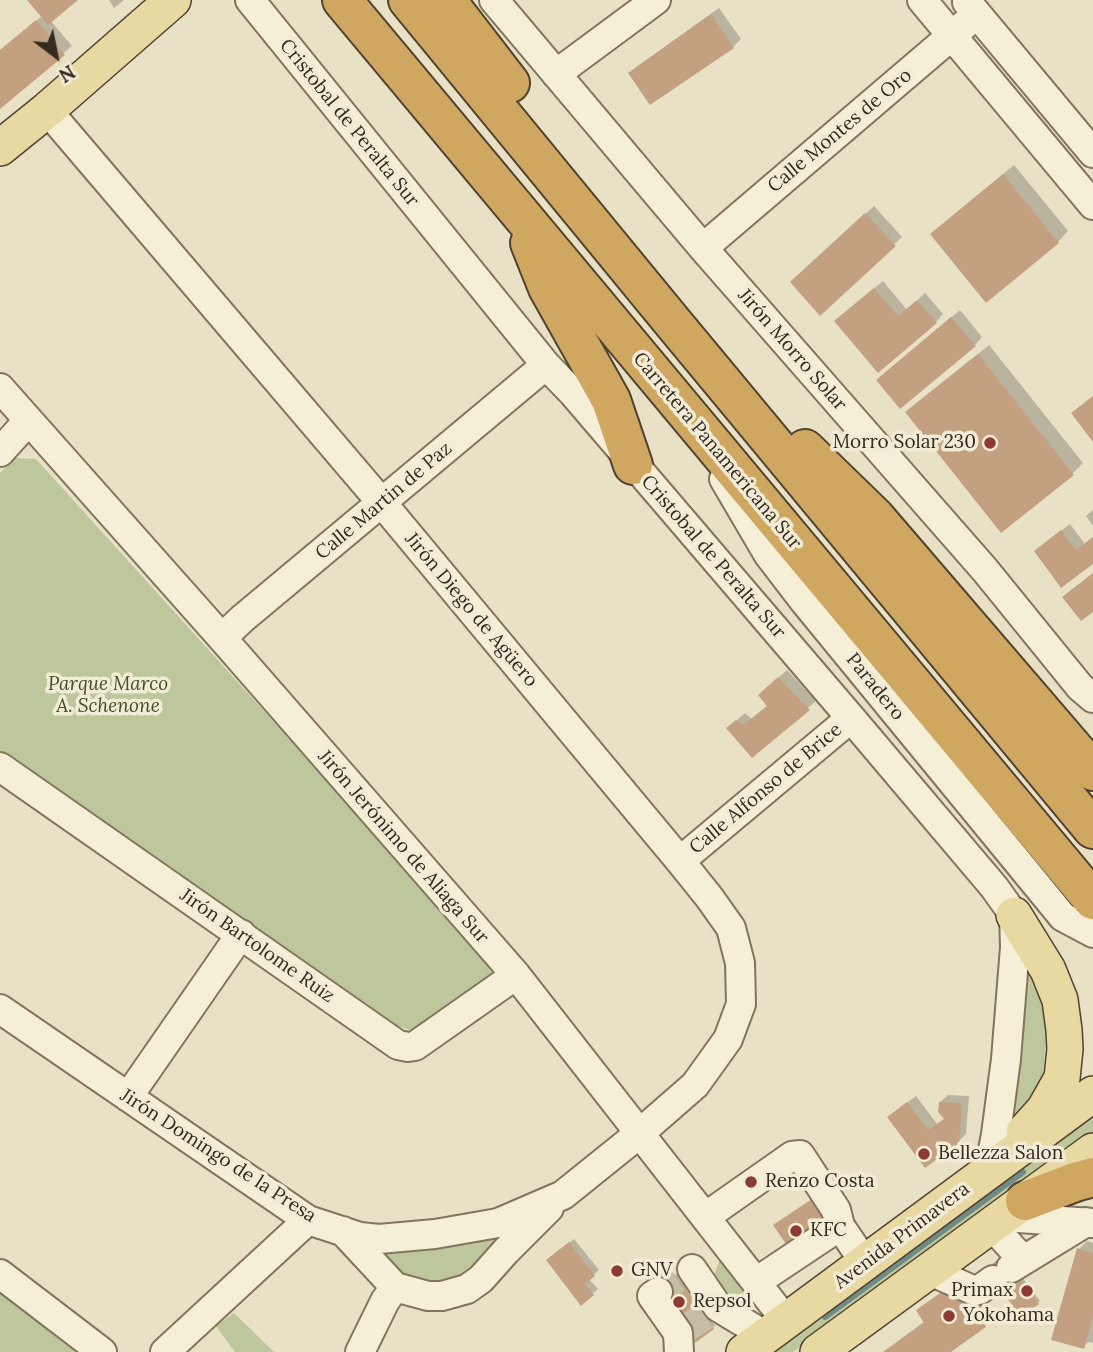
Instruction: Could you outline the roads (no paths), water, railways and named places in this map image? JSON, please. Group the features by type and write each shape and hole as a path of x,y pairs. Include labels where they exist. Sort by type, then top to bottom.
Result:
{"highway":[{"path":"314,0 351,11"},
{"path":"408,0 1093,829"},
{"path":"446,0 616,223 645,288"},
{"name":"Carretera Panamericana Sur","path":"351,11 1093,900"},
{"path":"517,208 548,288 611,400 633,465"},
{"path":"670,319 875,517 1093,771"},
{"path":"1007,1214 1075,1182 1093,1177"}],"main road":[{"path":"0,148 173,0"},
{"path":"989,1171 1044,1110 1062,1077 1065,1030 1060,1000 1048,970 1014,915"},
{"name":"Avenida Primavera","path":"766,1337 1093,1094"},
{"path":"818,1352 1093,1152"}],"street":[{"name":"Cristobal de Peralta Sur","path":"250,0 546,365 573,393 851,718 994,887 1014,915"},
{"name":"Jirón Morro Solar","path":"494,0 703,248 985,570 1080,687 1093,698"},
{"path":"556,74 656,0"},
{"path":"922,0 952,36 1083,174 1093,205"},
{"path":"971,7 1093,153"},
{"name":"Calle Montes de Oro","path":"703,248 952,36 971,7"},
{"name":"Jirón Diego de Agüero","path":"47,110 382,503 680,861 731,928 740,963 741,1004 728,1039 695,1085 640,1133"},
{"name":"Calle Martin de Paz","path":"222,638 546,365"},
{"name":"Jirón Jerónimo de Aliaga Sur","path":"0,388 516,975 756,1282 766,1337"},
{"name":"Paradero","path":"688,416 768,554 804,601 1063,917 1093,933"},
{"path":"0,452 28,421"},
{"name":"Calle Alfonso de Brice","path":"680,861 851,718"},
{"name":"Jirón Bartolome Ruiz","path":"0,767 398,1045 408,1048 415,1046 516,975"},
{"path":"989,1171 1006,1059 1015,947 1014,915"},
{"path":"128,1097 241,934"},
{"name":"Jirón Domingo de la Presa","path":"1,1011 307,1220 360,1237 435,1234 498,1223 563,1195 640,1133"},
{"path":"766,1337 693,1328 652,1296 676,1280 712,1226 792,1156 800,1155 836,1210 840,1226 865,1264"},
{"path":"343,1231 395,1287 428,1296 442,1296 467,1289 481,1279 563,1195"},
{"path":"1009,1270 1007,1214 1090,1223"},
{"path":"165,1352 307,1220"},
{"path":"930,1270 977,1291 1090,1223"},
{"path":"756,1282 840,1226"},
{"path":"0,1273 102,1352"},
{"path":"676,1280 693,1328"},
{"path":"360,1352 385,1301 395,1287"}],"waterway":[{"path":"825,1317 1023,1172"}],"tunnel":[{"path":"658,1292 677,1279"},
{"path":"685,1329 705,1316"}],"place":[{"name":"Morro Solar 230","path":"990,443"},
{"name":"Bellezza Salon","path":"924,1154"},
{"name":"Renzo Costa","path":"751,1182"},
{"name":"KFC","path":"796,1231"},
{"name":"GNV","path":"617,1271"},
{"name":"Primax","path":"1027,1291"},
{"name":"Repsol","path":"679,1302"},
{"name":"Yokohama","path":"949,1316"}],"park label":[{"name":"Parque Marco A. Schenone","path":"108,696"}]}
